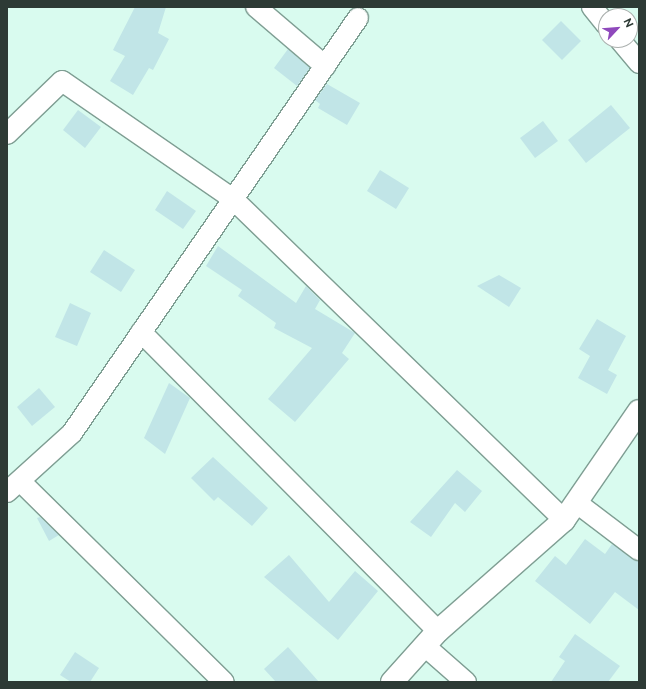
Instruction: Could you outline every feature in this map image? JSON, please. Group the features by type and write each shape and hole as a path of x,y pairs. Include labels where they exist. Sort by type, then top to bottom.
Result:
{"street":[{"path":"256,7 325,66"},
{"path":"224,682 14,487 72,433 358,18"},
{"path":"627,48 639,63"},
{"path":"7,134 62,80 233,199 570,512 639,550"},
{"path":"141,332 432,639 466,682"},
{"path":"392,682 432,639 570,512 639,411"}],"building":[{"path":"135,7 166,7 158,33 169,39 153,70 149,68 133,95 110,81 125,56 113,50"},
{"path":"561,21 581,41 562,60 542,40"},
{"path":"288,49 310,68 297,86 274,68"},
{"path":"327,84 360,103 347,125 318,108 320,104 315,100"},
{"path":"611,105 630,128 586,163 568,140"},
{"path":"78,110 101,127 85,148 63,130"},
{"path":"543,121 558,141 535,158 520,138"},
{"path":"380,170 409,188 396,209 367,191"},
{"path":"167,191 196,211 183,229 155,210"},
{"path":"218,246 296,303 306,286 320,300 315,309 355,333 342,353 349,359 295,422 268,399 312,348 274,328 276,323 238,296 242,290 206,266"},
{"path":"104,250 135,270 121,292 90,272"},
{"path":"499,275 521,288 509,307 477,286"},
{"path":"70,303 91,313 77,346 55,337"},
{"path":"597,319 626,336 608,370 617,375 607,394 578,378 590,356 579,349"},
{"path":"169,383 190,398 165,454 144,438"},
{"path":"39,388 55,407 32,426 17,407"},
{"path":"213,457 268,508 252,526 218,497 214,501 191,478"},
{"path":"457,470 482,491 465,512 455,503 431,537 410,522"},
{"path":"40,517 59,535 49,541 37,518"},
{"path":"585,539 605,554 612,544 639,561 639,610 615,592 590,624 535,581 555,556 566,565"},
{"path":"289,555 329,602 355,571 378,591 338,640 264,577"},
{"path":"575,634 620,666 608,682 551,682 565,661 559,657"},
{"path":"288,647 319,682 276,682 264,669"},
{"path":"75,652 99,668 90,682 71,682 60,675"}]}
